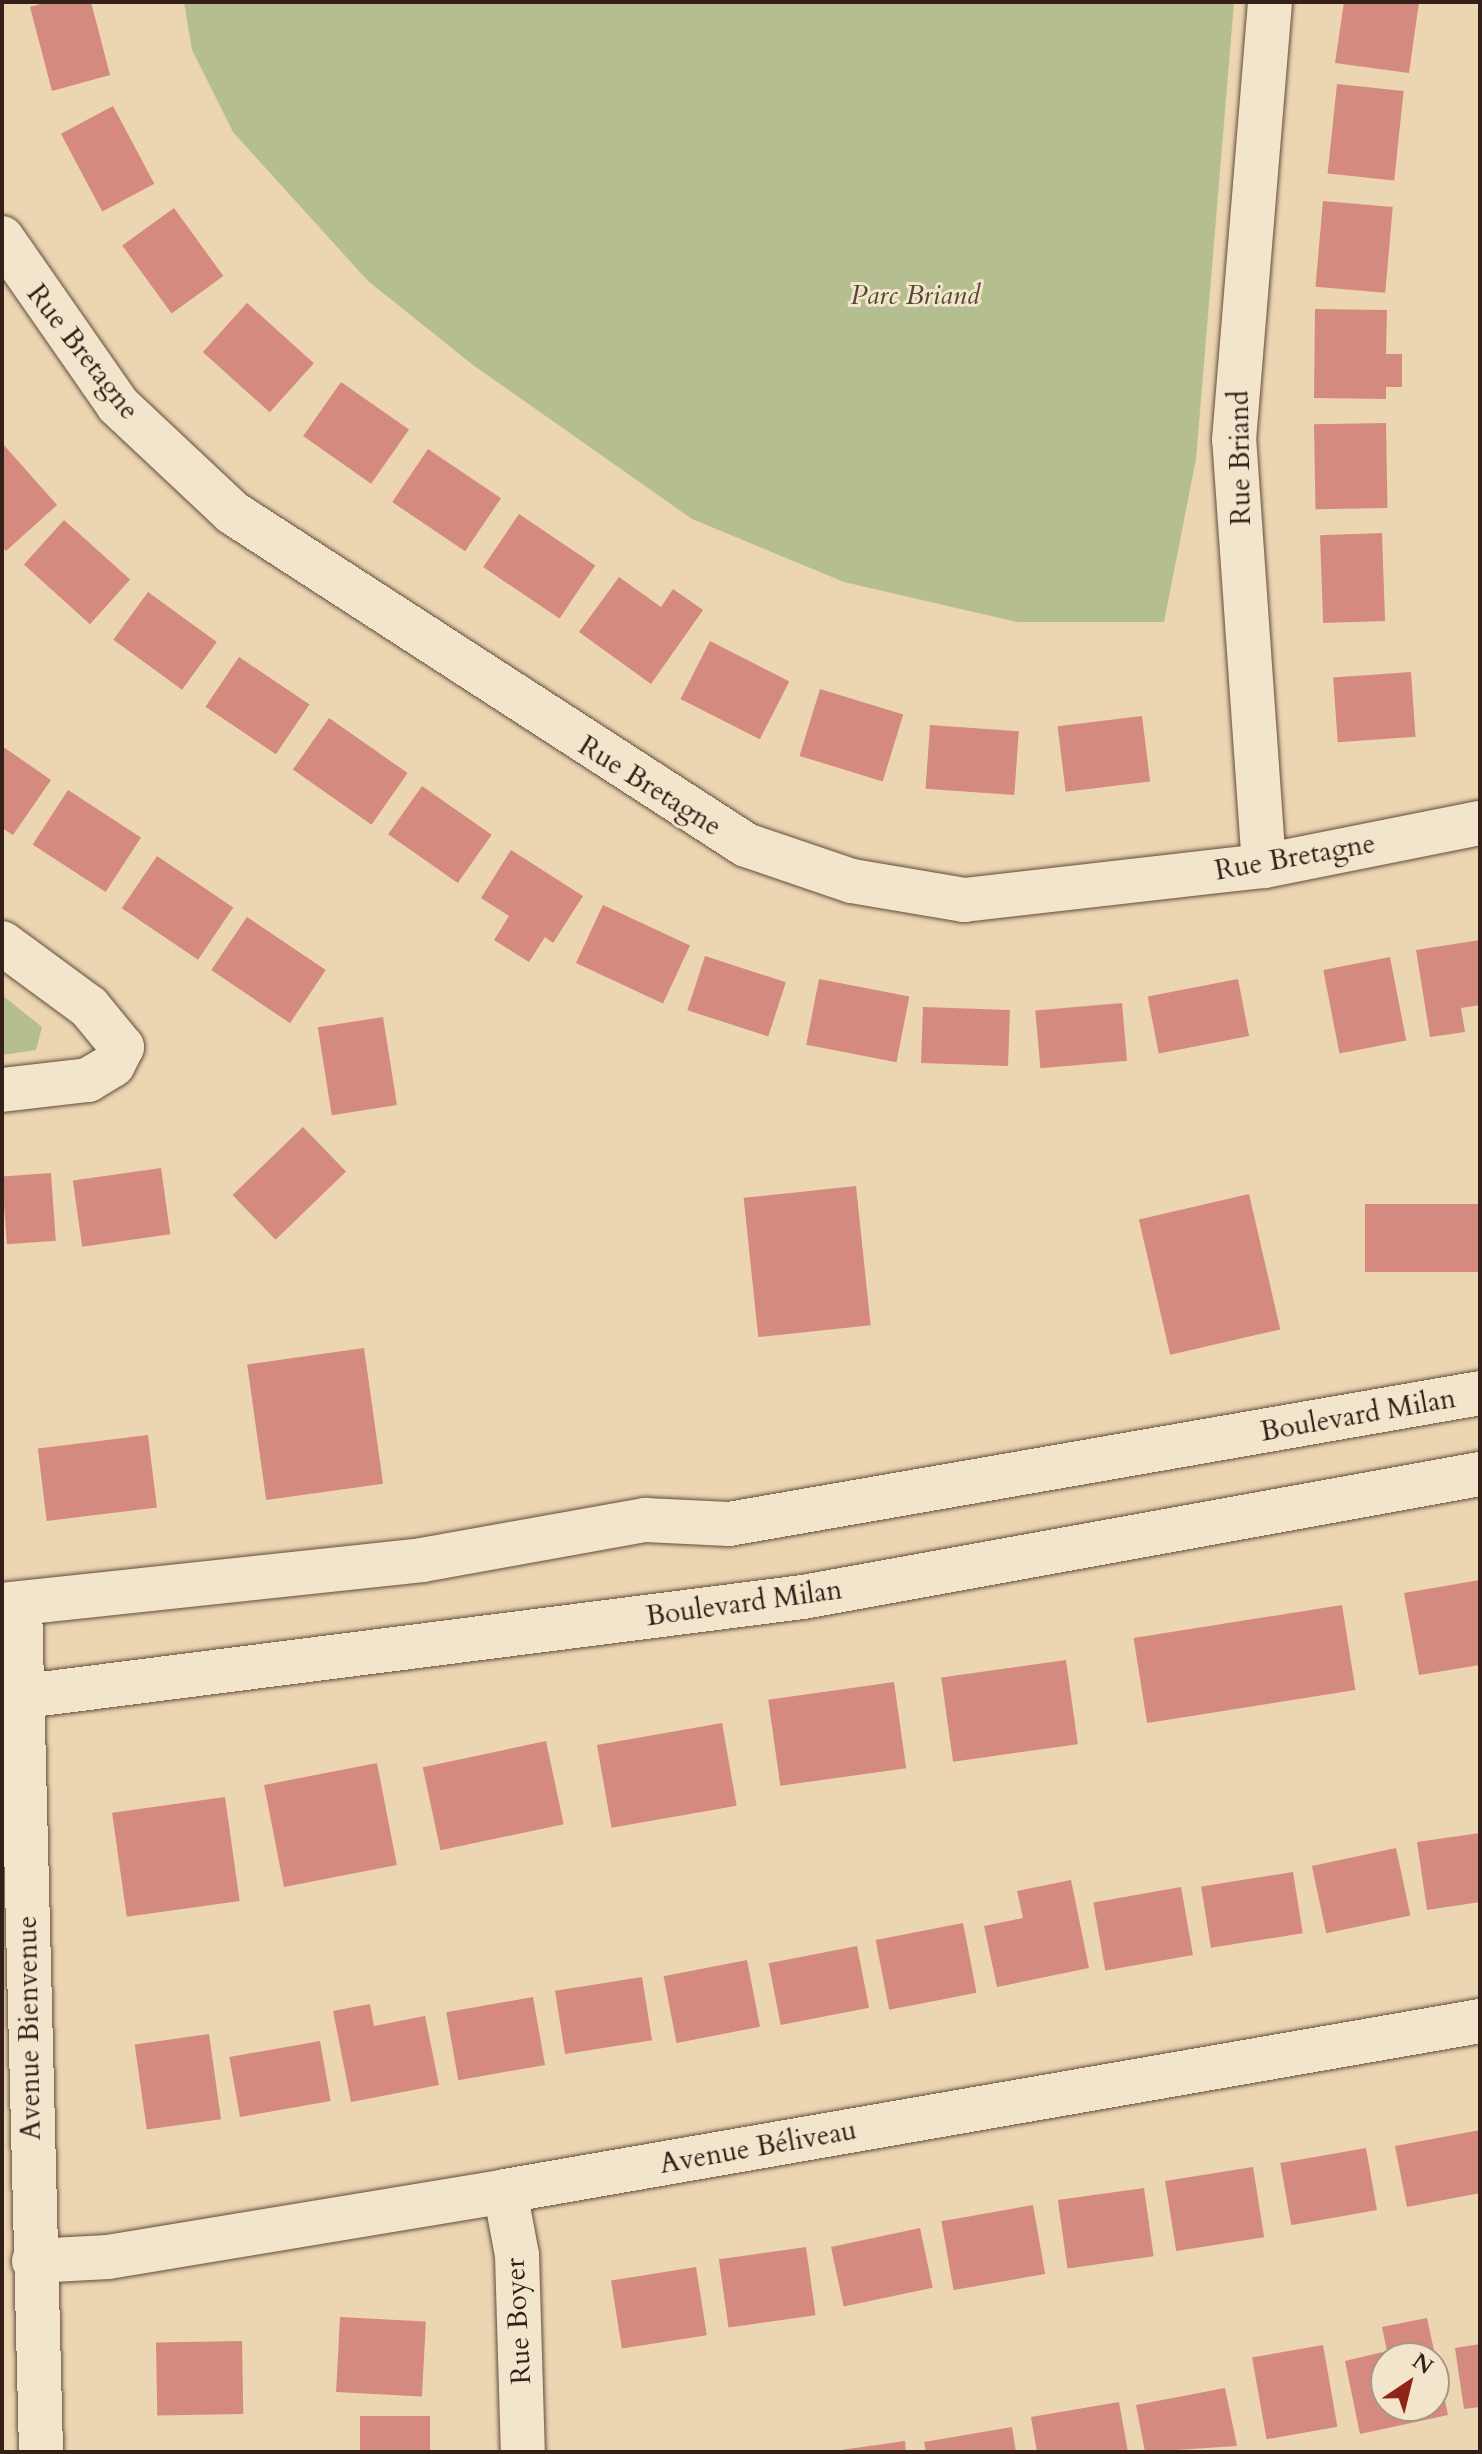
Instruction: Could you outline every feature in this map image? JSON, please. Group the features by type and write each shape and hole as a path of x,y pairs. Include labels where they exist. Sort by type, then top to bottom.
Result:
{"street":[{"name":"Rue Briand","path":"1264,866 1234,440 1270,2"},
{"name":"Rue Bretagne","path":"2,238 118,405 233,513 746,845 852,881 964,900 1264,866 1480,823"},
{"path":"2,943 89,1007 122,1047 113,1065 88,1080 2,1090"},
{"name":"Boulevard Milan","path":"11,1605 422,1560 645,1520 729,1524 1480,1393"},
{"name":"Boulevard Milan","path":"12,1698 803,1597 1480,1474"},
{"name":"Avenue Bienvenue","path":"11,1605 41,2452"},
{"name":"Avenue Béliveau","path":"34,2261 108,2257 1480,2021"},
{"name":"Rue Boyer","path":"505,2191 518,2269 523,2452"}],"green space":[{"name":"Parc Briand","path":"184,2 1234,2 1196,459 1164,622 1017,622 844,582 692,519 473,365 368,281 233,132 192,50"},
{"path":"2,995 42,1027 36,1050 2,1055"}],"building":[{"path":"47,2 91,2 110,75 52,91 30,7"},
{"path":"1344,2 1419,2 1409,73 1335,63"},
{"path":"1337,84 1404,91 1394,181 1328,174"},
{"path":"113,106 154,184 102,211 61,134"},
{"path":"1323,201 1393,207 1385,293 1316,287"},
{"path":"174,208 223,276 172,314 122,246"},
{"path":"247,303 314,363 270,412 203,352"},
{"path":"1315,309 1387,310 1386,354 1402,354 1402,387 1386,387 1386,399 1314,398"},
{"path":"341,382 409,430 371,484 303,436"},
{"path":"1386,423 1387,508 1315,509 1314,424"},
{"path":"2,443 57,505 6,551 2,547"},
{"path":"428,449 501,498 465,551 392,502"},
{"path":"519,514 595,565 559,619 483,567"},
{"path":"64,520 130,580 90,624 24,565"},
{"path":"1382,533 1385,621 1323,623 1320,535"},
{"path":"619,577 661,607 673,589 703,610 651,684 579,632"},
{"path":"148,592 217,642 182,690 113,640"},
{"path":"710,641 789,681 760,739 680,699"},
{"path":"239,657 309,705 276,754 205,707"},
{"path":"1411,672 1416,737 1338,742 1333,677"},
{"path":"820,689 903,714 883,781 800,756"},
{"path":"1142,716 1150,782 1066,792 1058,726"},
{"path":"329,718 408,773 372,825 293,770"},
{"path":"930,725 1019,731 1014,795 926,789"},
{"path":"2,746 51,780 13,835 2,828"},
{"path":"422,786 492,835 458,883 388,834"},
{"path":"68,790 141,837 106,892 33,845"},
{"path":"511,850 583,896 553,943 545,937 529,962 494,940 509,916 481,898"},
{"path":"157,856 233,907 198,960 122,908"},
{"path":"603,905 690,946 663,1004 576,963"},
{"path":"247,917 326,970 290,1023 211,970"},
{"path":"1480,940 1480,1005 1461,1008 1465,1032 1430,1037 1416,950"},
{"path":"705,956 786,982 768,1036 687,1010"},
{"path":"1390,957 1406,1040 1339,1053 1323,970"},
{"path":"819,979 909,997 897,1062 806,1045"},
{"path":"1238,979 1249,1036 1159,1053 1148,997"},
{"path":"1122,1003 1127,1061 1040,1068 1035,1011"},
{"path":"923,1007 1010,1010 1008,1066 921,1063"},
{"path":"383,1017 397,1105 332,1115 318,1027"},
{"path":"303,1127 346,1172 276,1240 233,1195"},
{"path":"161,1168 170,1234 82,1247 73,1180"},
{"path":"51,1173 56,1241 7,1244 2,1176"},
{"path":"856,1186 871,1325 758,1337 744,1198"},
{"path":"1249,1194 1280,1329 1170,1355 1139,1219"},
{"path":"1365,1204 1480,1204 1480,1272 1365,1272"},
{"path":"364,1348 383,1484 266,1500 247,1364"},
{"path":"148,1435 157,1507 47,1521 38,1449"},
{"path":"1480,1580 1480,1665 1419,1675 1404,1593"},
{"path":"1342,1605 1355,1690 1147,1723 1134,1638"},
{"path":"1066,1660 1078,1744 953,1762 941,1678"},
{"path":"894,1682 906,1768 780,1786 768,1700"},
{"path":"722,1723 737,1806 612,1828 597,1745"},
{"path":"546,1741 564,1824 440,1850 423,1767"},
{"path":"377,1763 397,1865 284,1887 264,1785"},
{"path":"225,1797 240,1901 127,1917 112,1813"},
{"path":"1480,1833 1480,1902 1427,1910 1417,1842"},
{"path":"1396,1848 1410,1915 1326,1933 1312,1866"},
{"path":"1293,1872 1303,1933 1211,1948 1201,1887"},
{"path":"1071,1880 1089,1968 997,1987 984,1926 1023,1918 1017,1891"},
{"path":"1181,1887 1193,1955 1105,1970 1093,1902"},
{"path":"963,1923 977,1993 889,2010 876,1940"},
{"path":"857,1946 869,2008 781,2025 769,1963"},
{"path":"747,1960 760,2027 677,2043 664,1976"},
{"path":"642,1977 652,2040 565,2054 555,1991"},
{"path":"533,1997 545,2065 458,2080 446,2012"},
{"path":"370,2004 374,2026 425,2016 439,2085 351,2102 333,2011"},
{"path":"209,2034 221,2119 147,2130 135,2044"},
{"path":"320,2041 331,2101 240,2117 229,2057"},
{"path":"1480,2130 1480,2193 1407,2207 1395,2146"},
{"path":"1366,2148 1377,2210 1291,2225 1280,2163"},
{"path":"1253,2167 1264,2237 1176,2251 1165,2181"},
{"path":"1144,2188 1154,2256 1067,2268 1058,2200"},
{"path":"1033,2205 1045,2274 954,2290 941,2221"},
{"path":"920,2228 933,2288 844,2307 831,2247"},
{"path":"806,2247 816,2315 728,2328 719,2259"},
{"path":"696,2267 707,2335 622,2349 611,2280"},
{"path":"340,2317 426,2322 422,2396 336,2392"},
{"path":"1427,2318 1432,2342 1385,2342 1382,2327"},
{"path":"242,2341 243,2414 157,2415 156,2343"},
{"path":"1480,2344 1480,2407 1464,2409 1455,2348"},
{"path":"1323,2345 1337,2427 1267,2439 1252,2358"},
{"path":"1370,2355 1370,2422 1416,2422 1360,2434 1345,2361"},
{"path":"1225,2388 1237,2446 1145,2452 1136,2405"},
{"path":"1119,2402 1128,2452 1037,2452 1031,2417"},
{"path":"360,2416 430,2416 430,2452 360,2452"},
{"path":"1012,2427 1016,2452 926,2452 924,2442"},
{"path":"905,2441 906,2452 841,2452 841,2450"}]}
